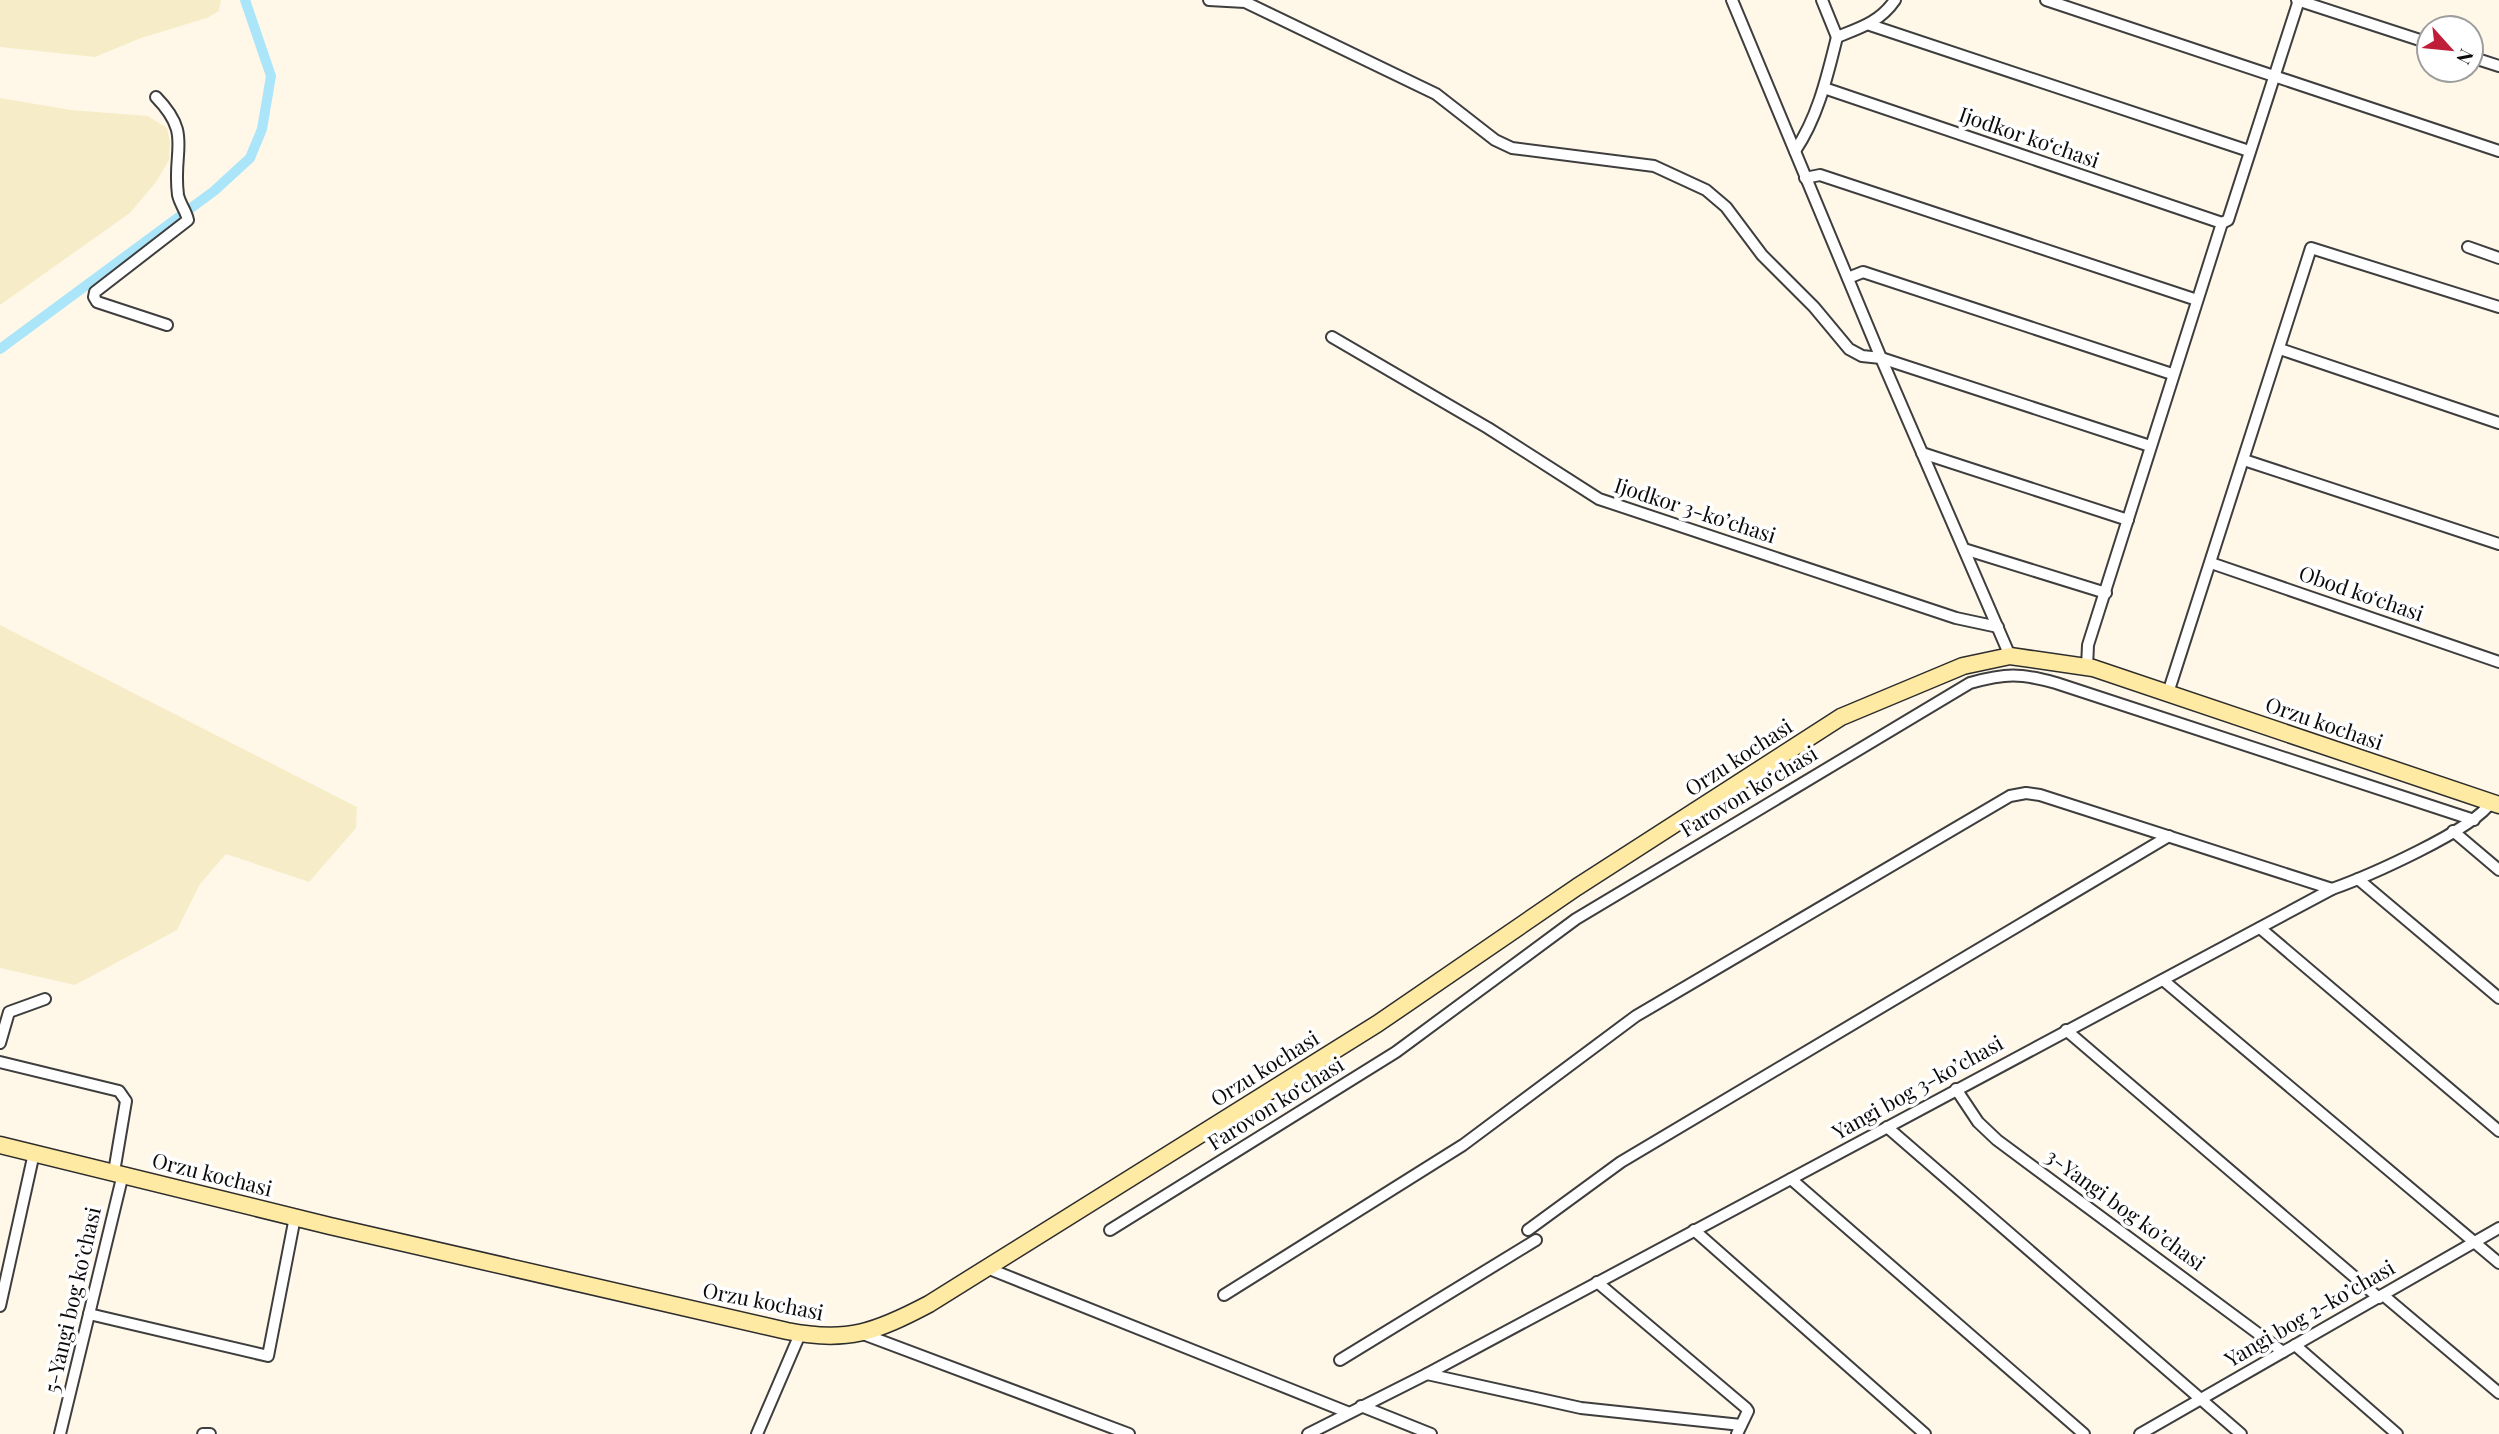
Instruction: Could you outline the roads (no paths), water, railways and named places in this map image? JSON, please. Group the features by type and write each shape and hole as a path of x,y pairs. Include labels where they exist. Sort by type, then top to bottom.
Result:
{"main road":[{"name":"Orzu kochasi","path":"0,1145 295,1217 800,1334 863,1335 929,1304 1377,1024 1577,887 1841,717 1964,666 2010,656 2087,667 2495,803"}],"street":[{"path":"1209,0 1245,2 1424,88 1462,113 1495,140 1512,148 1654,166 1689,180 1726,207 1762,255 1814,307 1849,349 1862,356 1881,358 2150,446"},
{"path":"1732,0 1847,278 2010,656"},
{"path":"1795,151 1805,136 1824,88 1837,37 1822,0"},
{"path":"1837,37 1870,24 1895,0"},
{"path":"2046,0 2499,151"},
{"path":"2087,667 2088,645 2172,374 2222,223 2228,220 2298,0 2415,38"},
{"path":"1870,24 2249,151"},
{"name":"Ijodkor koʻchasi","path":"1824,88 2222,223"},
{"path":"156,97 173,114 179,126 178,193 188,220 95,292 94,297 97,302 167,325"},
{"path":"1805,178 1820,175 2197,300"},
{"path":"2468,247 2499,258"},
{"path":"2168,693 2311,248 2499,307"},
{"path":"1847,278 1863,272 2172,374"},
{"name":"Ijodkor 3-koʼchasi","path":"1332,337 1499,434 1599,499 1956,618 1998,627"},
{"path":"2280,349 2499,423"},
{"path":"1922,453 2128,520"},
{"path":"2244,460 2499,544"},
{"path":"1964,549 2106,593"},
{"name":"Obod koʻchasi","path":"2211,563 2499,662"},
{"name":"Farovon koʻchasi","path":"1110,1230 1396,1052 1576,919 1970,683 2001,674 2019,673 2056,683 2474,820"},
{"path":"1224,1295 1463,1145 1636,1016 2010,796 2026,793 2040,795 2332,889"},
{"name":"Yangi bog 3-koʼchasi","path":"1308,1434 1427,1374 2332,889 2358,879 2474,820 2495,803"},
{"path":"2453,831 2499,870"},
{"path":"1528,1230 1621,1161 2169,836"},
{"path":"2358,879 2499,998"},
{"path":"2260,928 2499,1131"},
{"path":"2163,980 2499,1263"},
{"path":"0,1043 9,1012 45,999"},
{"path":"2066,1030 2499,1393"},
{"name":"5-Yangi bog koʼchasi","path":"0,1062 119,1091 126,1101 118,1173 89,1314 60,1434"},
{"name":"3-Yangi bog koʼchasi","path":"1956,1089 1978,1122 1997,1140 2283,1352"},
{"path":"1887,1127 2241,1434"},
{"path":"0,1306 34,1153"},
{"path":"1791,1179 2084,1434"},
{"path":"89,1314 268,1356 295,1217"},
{"name":"Yangi bog 2-koʼchasi","path":"2140,1434 2499,1228"},
{"path":"1694,1230 1926,1434"},
{"path":"1340,1360 1536,1240"},
{"path":"987,1268 1347,1412"},
{"path":"1427,1374 1558,1404 1739,1430 1748,1412 1746,1408 1597,1282"},
{"path":"757,1434 800,1334"},
{"path":"863,1335 1129,1434"},
{"path":"2295,1345 2397,1434"},
{"path":"1361,1406 1432,1434"},
{"path":"203,1434 210,1434"}],"waterway":[{"path":"0,349 214,191 250,158 262,129 271,76 245,0"}]}
